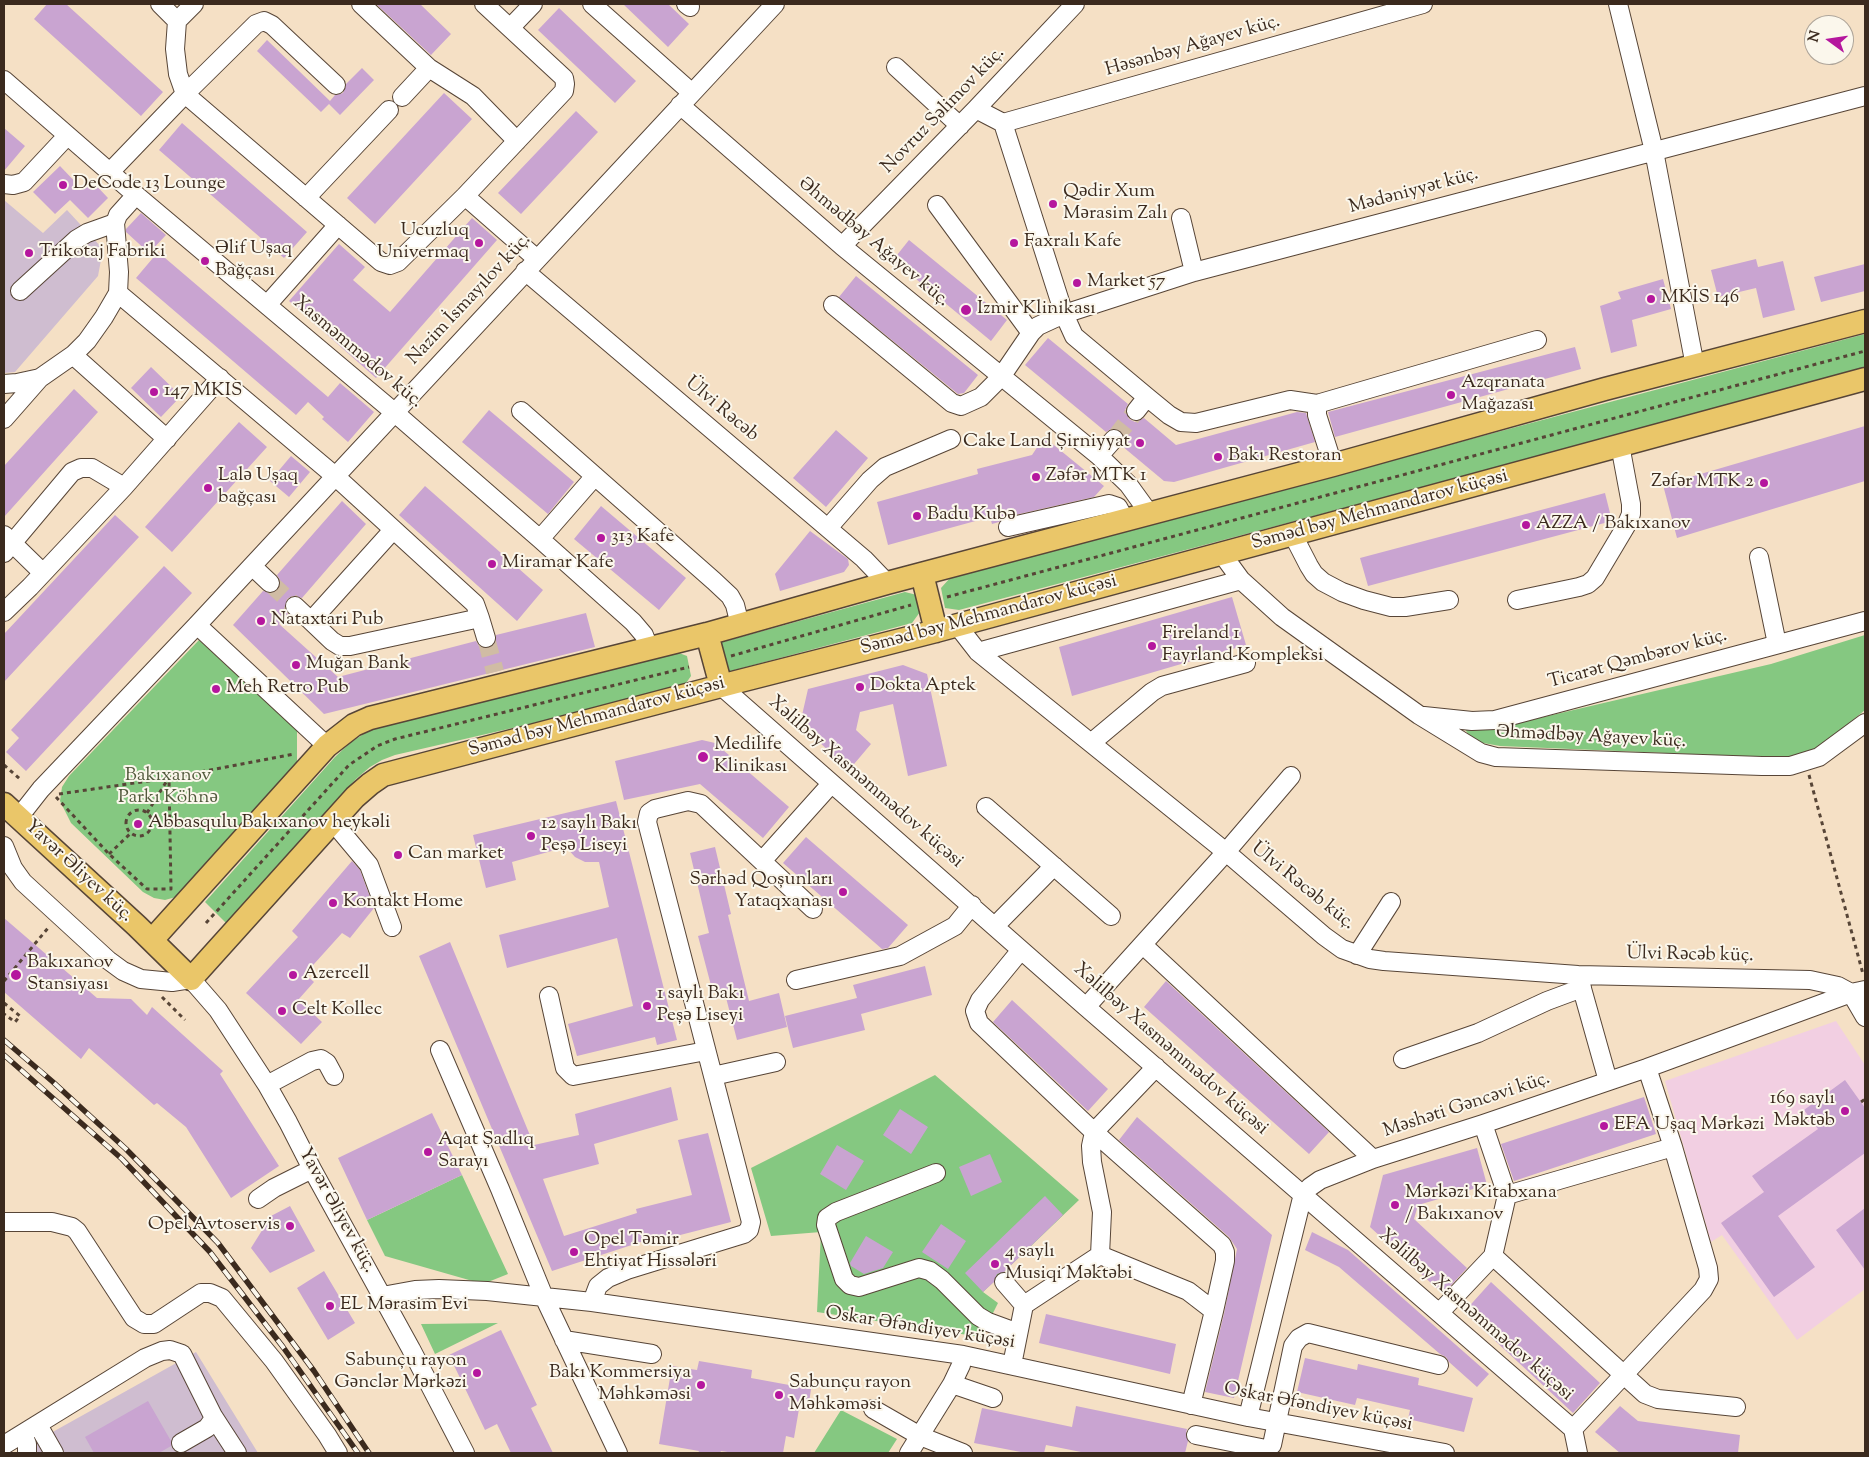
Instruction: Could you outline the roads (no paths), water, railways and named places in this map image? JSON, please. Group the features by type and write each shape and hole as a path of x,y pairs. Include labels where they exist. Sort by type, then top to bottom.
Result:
{"main road":[{"path":"144,933 186,904 327,746 354,725 370,718 496,679 649,648 707,634 887,583 1865,321"},
{"name":"Səməd bəy Mehmandarov küçəsi","path":"191,979 360,793 383,775 946,628 1865,379"},
{"path":"922,574 946,628"},
{"path":"707,634 721,686"},
{"name":"Yavər Əliyev küç.","path":"11,810 191,979"}],"street":[{"path":"160,4 177,21"},
{"path":"194,4 177,21 175,49 178,74 185,94 381,262 390,265 398,262 465,196 564,91 566,84 564,78 484,4"},
{"path":"361,4 429,68 472,96 517,141"},
{"path":"510,28 533,4"},
{"path":"592,4 692,92"},
{"name":"Nazim İsmayılov küç.","path":"11,810 41,789 197,626 774,4"},
{"name":"Novruz Səlimov küç.","path":"842,246 976,110 1075,4"},
{"name":"Həsənbəy Ağayev küç.","path":"1003,123 1423,4"},
{"path":"1618,4 1654,151 1695,366"},
{"path":"110,172 256,24 264,21 272,24 336,86"},
{"path":"896,67 960,126"},
{"path":"402,97 429,68"},
{"name":"Xasməmmədov küç.","path":"4,80 67,136 394,412 540,539 634,622 644,634 649,648"},
{"name":"Mədəniyyət küç.","path":"833,305 952,403 961,406 981,397 1002,377 1031,333 1045,322 1064,314 1194,272 1865,96"},
{"name":"Əhmədbəy Ağayev küç.","path":"680,106 842,246 1100,456 1128,484 1149,513"},
{"path":"306,198 390,110"},
{"path":"976,110 1003,123 1064,314 1074,336 1142,404 1181,422 1196,423 1290,400 1317,404 1537,340"},
{"path":"4,184 12,185 24,182 67,136"},
{"path":"4,419 40,378 73,355 87,341 104,317 118,293 120,272 115,223 118,214 136,195"},
{"name":"Ülvi Rəcəb","path":"465,196 531,265 864,559 887,583"},
{"path":"936,206 1031,333"},
{"path":"1181,218 1194,272"},
{"path":"20,291 76,239 115,223"},
{"path":"267,305 338,225"},
{"path":"118,293 335,476 475,604 486,638"},
{"path":"73,355 167,439"},
{"path":"4,384 40,378"},
{"path":"4,612 124,487 220,378"},
{"path":"1317,404 1317,415 1333,465"},
{"path":"522,411 730,596 740,624"},
{"path":"828,528 870,480 885,467 951,439"},
{"path":"1100,456 1114,439"},
{"path":"1517,600 1579,587 1588,584 1596,578 1626,526 1630,514 1631,504 1620,445"},
{"path":"43,573 7,544 72,472 81,468 92,468 124,487"},
{"path":"540,539 595,476"},
{"path":"1008,527 1109,504 1118,507 1125,520"},
{"path":"311,622 393,530"},
{"path":"1293,535 1314,574 1323,582 1342,592 1391,607 1405,607 1449,600"},
{"name":"Əhmədbəy Ağayev küç.","path":"1222,554 1241,580 1282,617 1419,715 1469,747 1496,757 1790,766 1819,757 1865,723"},
{"path":"1758,557 1777,644"},
{"path":"252,566 270,583"},
{"path":"978,652 1241,580"},
{"path":"295,606 332,642 340,646 350,646 480,618"},
{"name":"Ticarət Qəmbərov küç.","path":"1419,715 1472,721 1495,720 1865,621"},
{"path":"197,626 327,746"},
{"name":"Ülvi Rəcəb küç.","path":"946,628 1226,852 1324,936 1342,949 1357,955 1384,961 1580,981 1810,980 1838,986 1860,986"},
{"path":"1091,743 1152,692 1162,686 1246,663"},
{"name":"Xəlilbəy Xasməmmədov küçəsi","path":"721,686 1086,1007 1573,1429 1578,1453"},
{"path":"1086,1007 1144,945 1291,776"},
{"path":"762,861 831,784"},
{"path":"592,1302 598,1286 608,1278 627,1270 744,1234 749,1230 751,1222 647,822 648,813 655,809 688,801 695,801 701,804 813,909"},
{"path":"986,807 1111,916"},
{"path":"333,822 369,865 392,928"},
{"path":"4,846 13,868 23,882 108,960 123,971 141,979 158,982 191,979"},
{"path":"995,926 1054,866"},
{"path":"1357,955 1391,902"},
{"path":"796,980 900,956 955,926 972,905"},
{"path":"1144,945 1373,1159"},
{"path":"1021,950 980,1000 975,1012 979,1023 1094,1132 1222,1245 1225,1252 1225,1261 1191,1405"},
{"name":"Yavər Əliyev küç.","path":"191,979 226,1022 267,1085 465,1453"},
{"path":"1403,1059 1478,1033 1547,1001 1580,981 1608,1081"},
{"path":"1860,986 1865,1017"},
{"name":"Məshəti Gəncəvi küç.","path":"1303,1194 1320,1180 1373,1159 1647,1068 1860,986"},
{"path":"549,996 564,1068 573,1076 706,1051"},
{"path":"440,1050 544,1297 618,1453"},
{"path":"267,1085 312,1061 320,1059 327,1063 334,1076"},
{"path":"713,1076 776,1062"},
{"path":"1100,1255 1102,1212 1092,1162 1091,1146 1094,1132 1156,1067"},
{"path":"1573,1429 1704,1290 1709,1279 1708,1268 1673,1147 1647,1068"},
{"path":"1440,1312 1492,1256 1508,1195 1483,1124"},
{"path":"1508,1195 1673,1147"},
{"path":"258,1199 274,1188 312,1169"},
{"path":"936,1174 836,1212 828,1218 826,1224 844,1279 850,1285 859,1288 919,1268 930,1270 978,1316 988,1322 1018,1333"},
{"path":"1248,1418 1303,1194"},
{"path":"4,1222 52,1222 72,1227 78,1232 134,1318 144,1324 154,1324 201,1293 210,1293 222,1298 274,1361 338,1453"},
{"path":"1012,1365 1024,1305 1100,1255"},
{"path":"1100,1255 1188,1291 1214,1310"},
{"path":"1492,1256 1645,1394 1658,1399 1736,1407"},
{"path":"1004,1282 1024,1305"},
{"name":"Oskar Əfəndiyev küçəsi","path":"382,1296 415,1290 487,1291 592,1302 963,1355 1248,1418 1445,1453"},
{"path":"1196,1435 1266,1449 1272,1445 1293,1346 1299,1338 1308,1333 1439,1365"},
{"path":"564,1340 652,1354"},
{"path":"4,1444 145,1358 170,1350 182,1354 213,1416 237,1453"},
{"path":"909,1453 952,1384 963,1355"},
{"path":"952,1384 993,1398"},
{"path":"874,1409 920,1436 963,1453"},
{"path":"181,1443 207,1428 213,1416"},
{"path":"38,1424 54,1453"},
{"path":"23,1434 27,1453"}],"tunnel":[{"path":"1114,439 1136,411"},
{"path":"270,583 295,606"},
{"path":"486,638 495,672"}],"railway":[{"path":"4,1040 126,1149 218,1243 314,1371 369,1453"},
{"path":"4,1055 122,1159 210,1252 283,1347 358,1453"}],"place":[{"name":"DeCode 13 Lounge","path":"63,185"},
{"name":"Qədir Xum Mərasim Zalı","path":"1053,204"},
{"name":"Ucuzluq Univermaq","path":"479,243"},
{"name":"Faxralı Kafe","path":"1014,243"},
{"name":"Trikotaj Fabriki","path":"29,253"},
{"name":"Əlif Uşaq Bağçası","path":"205,261"},
{"name":"Market 57","path":"1077,283"},
{"name":"MKİS 146","path":"1651,299"},
{"name":"İzmir Klinikası","path":"966,310"},
{"name":"147 MKIS","path":"154,392"},
{"name":"Azqranata Mağazası","path":"1451,395"},
{"name":"Cake Land Şirniyyat","path":"1140,443"},
{"name":"Bakı Restoran","path":"1218,457"},
{"name":"Zəfər MTK 1","path":"1036,477"},
{"name":"Zəfər MTK 2","path":"1764,483"},
{"name":"Lalə Uşaq bağçası","path":"208,488"},
{"name":"Badu Kubə","path":"917,516"},
{"name":"AZZA / Bakıxanov","path":"1526,525"},
{"name":"313 Kafe","path":"601,538"},
{"name":"Miramar Kafe","path":"492,564"},
{"name":"Nataxtari Pub","path":"261,621"},
{"name":"Fireland 1 Fayrland Kompleksi","path":"1152,646"},
{"name":"Muğan Bank","path":"296,665"},
{"name":"Dokta Aptek","path":"860,687"},
{"name":"Meh Retro Pub","path":"216,689"},
{"name":"Medilife Klinikası","path":"703,757"},
{"name":"Abbasqulu Bakıxanov heykəli","path":"138,824"},
{"name":"12 saylı Bakı Peşə Liseyi","path":"531,836"},
{"name":"Can market","path":"398,855"},
{"name":"Sərhəd Qoşunları Yataqxanası","path":"843,892"},
{"name":"Kontakt Home","path":"333,903"},
{"name":"Bakıxanov Stansiyası","path":"16,975"},
{"name":"Azercell","path":"293,975"},
{"name":"1 saylı Bakı Peşə Liseyi","path":"647,1006"},
{"name":"Celt Kollec","path":"282,1011"},
{"name":"169 saylı Məktəb","path":"1845,1111"},
{"name":"EFA Uşaq Mərkəzi","path":"1604,1126"},
{"name":"Aqat Şadlıq Sarayı","path":"428,1152"},
{"name":"Mərkəzi Kitabxana / Bakıxanov","path":"1395,1205"},
{"name":"Opel Avtoservis","path":"290,1226"},
{"name":"Opel Təmir Ehtiyat Hissələri","path":"574,1252"},
{"name":"4 saylı Musiqi Məktəbi","path":"995,1264"},
{"name":"EL Mərasim Evi","path":"330,1306"},
{"name":"Sabunçu rayon Gənclər Mərkəzi","path":"477,1373"},
{"name":"Bakı Kommersiya Məhkəməsi","path":"701,1385"},
{"name":"Sabunçu rayon Məhkəməsi","path":"779,1395"}],"park label":[{"name":"Bakıxanov Parkı Köhnə","path":"168,788"}]}
